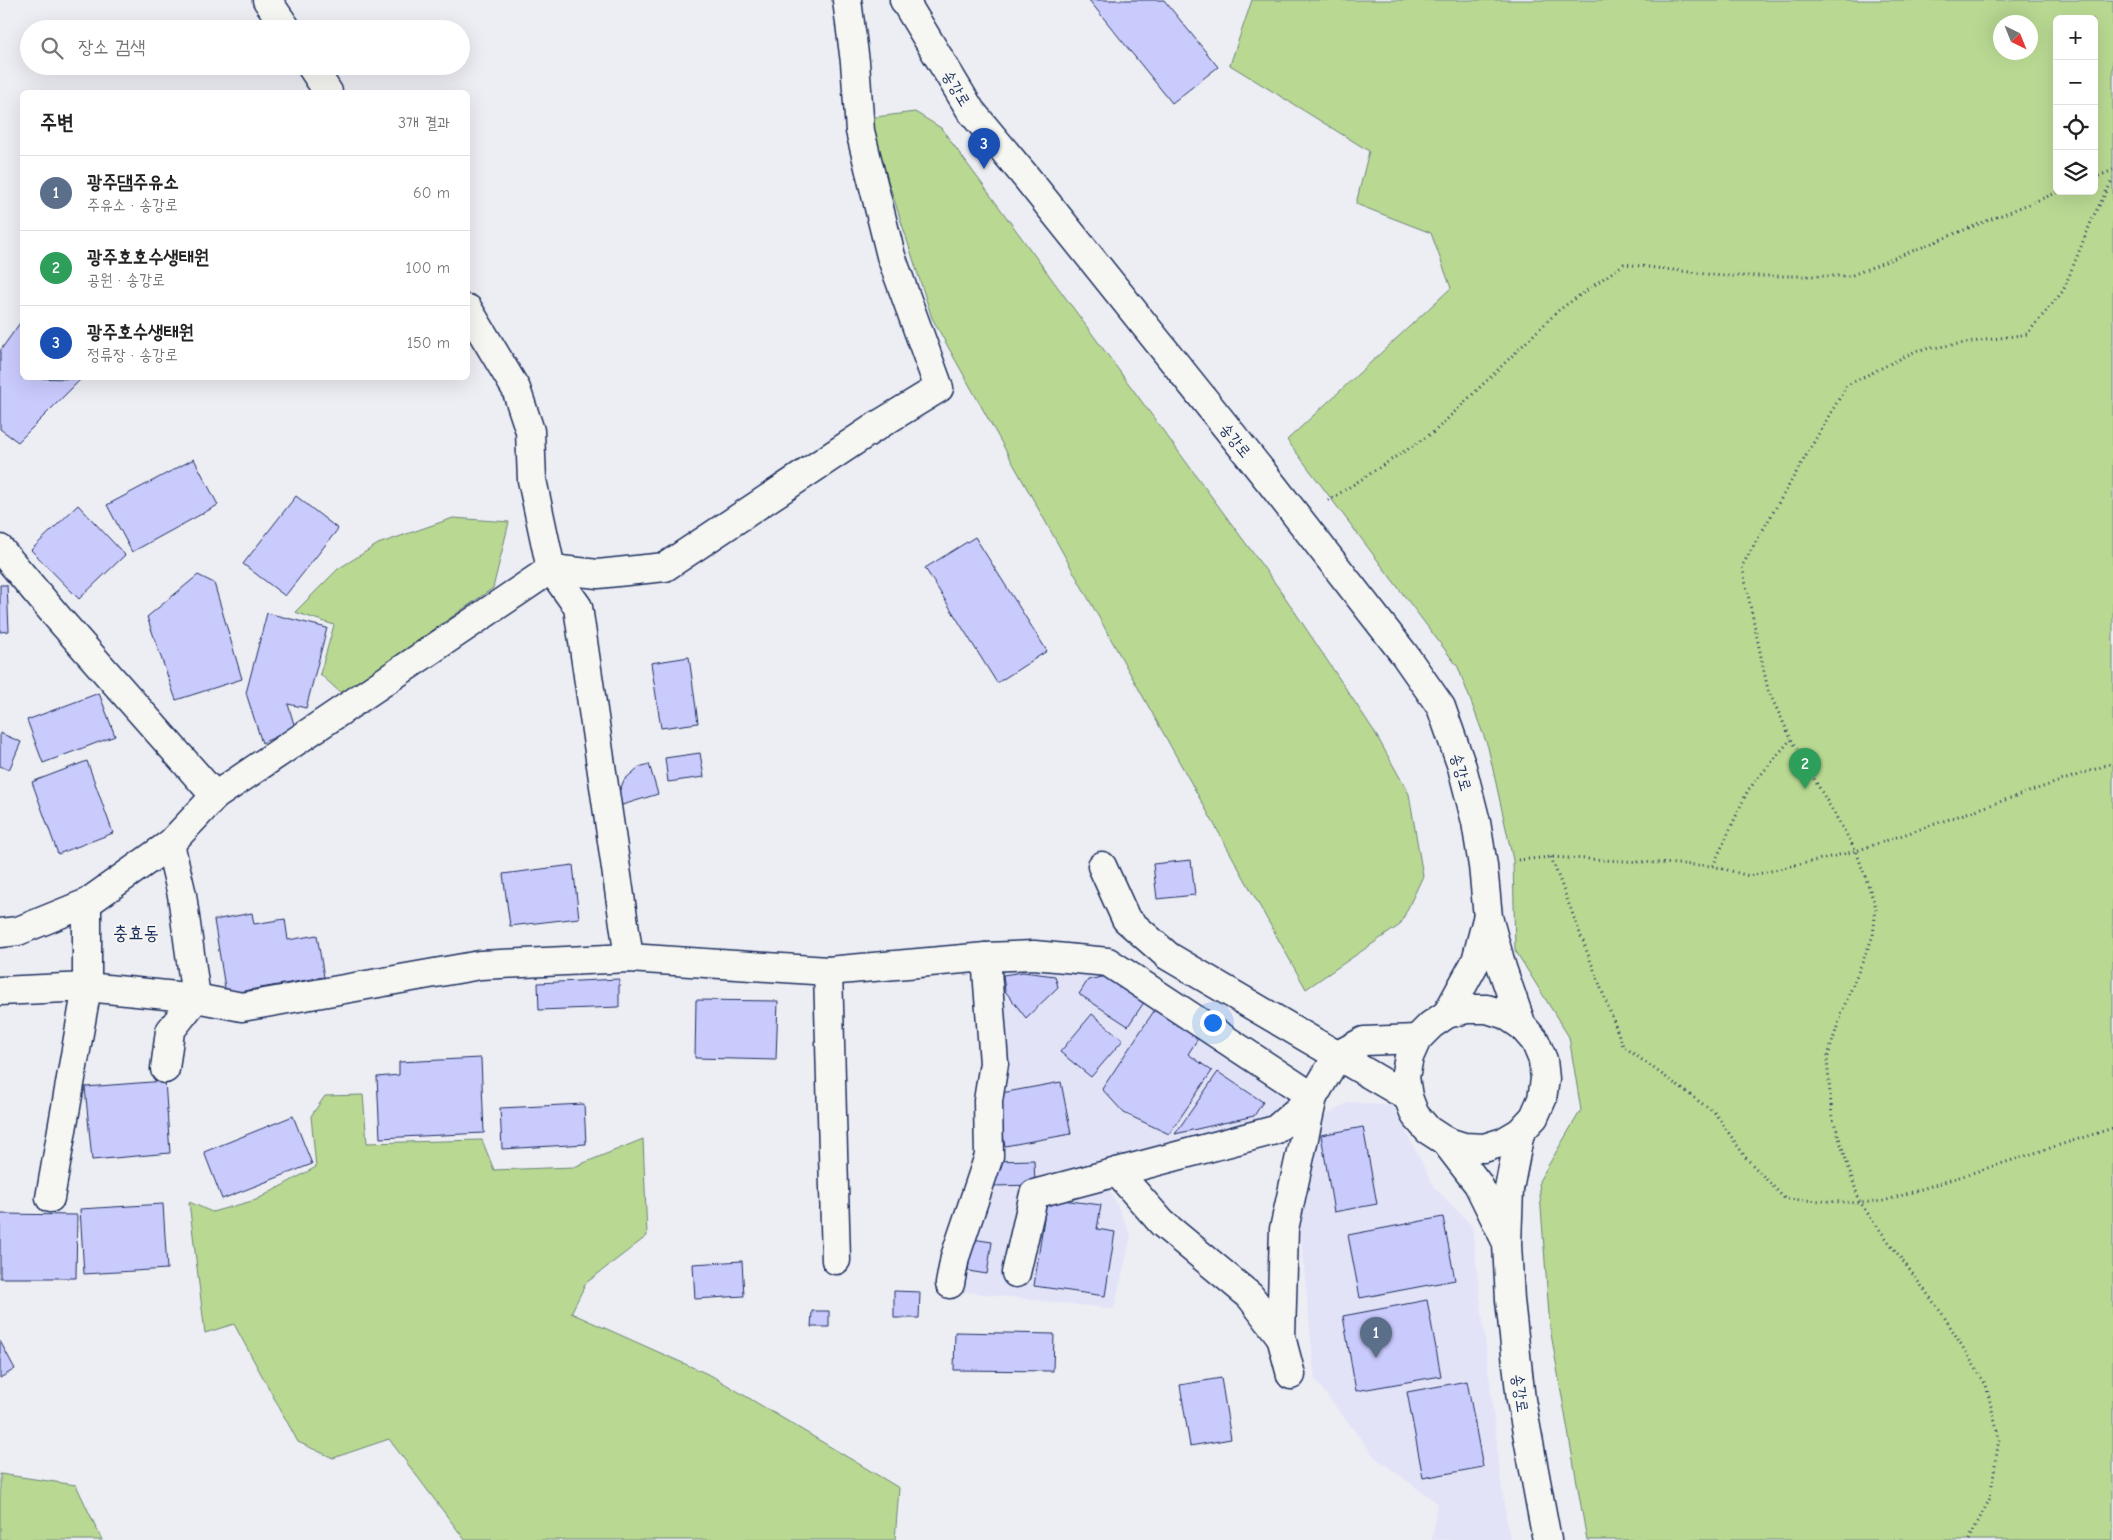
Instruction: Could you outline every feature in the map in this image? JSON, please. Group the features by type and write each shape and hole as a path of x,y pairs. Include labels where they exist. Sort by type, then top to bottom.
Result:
{"street":[{"path":"267,0 281,20"},
{"path":"0,933 18,931 87,903 170,844 215,796 551,568 598,574 665,567 939,388 891,256 860,131 848,0"},
{"name":"송강로","path":"904,0 971,111 1026,177 1299,519 1404,654 1441,707 1462,767 1476,822 1488,917 1502,968 1522,1026"},
{"path":"317,75 327,90"},
{"path":"470,313 516,389 530,431 532,480 551,568 578,607 629,958"},
{"path":"0,549 59,620 215,796"},
{"path":"165,1069 170,1031 196,998 182,895 170,844"},
{"path":"1102,866 1126,920 1168,956 1408,1097"},
{"path":"50,1198 87,987 87,903"},
{"name":"송강로","path":"1447,1014 1476,962 1488,917"},
{"path":"0,991 87,987 196,998 242,1007 480,966 629,958 828,971 986,957 1034,955 1108,962 1313,1097"},
{"path":"950,1284 955,1257 989,1156 988,1101 994,1063 986,957"},
{"path":"828,971 836,1260"},
{"name":"송강로","path":"1467,1009 1487,1009 1506,1015 1522,1026 1535,1041 1546,1079 1542,1099 1534,1117 1520,1132 1503,1142 1484,1148 1464,1147 1445,1141 1428,1130 1420,1120 1408,1097 1405,1077 1409,1057 1417,1039 1431,1025 1447,1014 1467,1009"},
{"path":"1016,1273 1034,1194 1275,1130 1313,1097 1338,1055 1364,1041 1417,1039"},
{"path":"1292,1375 1281,1337 1284,1229 1313,1097"},
{"name":"송강로","path":"1520,1132 1508,1188 1507,1244 1510,1300 1521,1400 1547,1540"},
{"name":"송강로","path":"1445,1141 1478,1184 1507,1244"},
{"path":"1117,1172 1162,1223 1250,1296 1281,1337"}],"path":[{"path":"2098,176 2113,170"},
{"path":"1969,1540 1990,1498 1999,1439 1986,1385 1943,1315 1860,1203 1832,1116 1827,1060 1842,1014 1874,936 1876,907 1856,851 1791,740 1768,690 1742,566 1847,385 1918,350 2027,334 2063,291 2093,218 2113,179"},
{"path":"1299,519 1434,432 1559,310 1624,264 1722,276 1850,276 2053,194"},
{"path":"1713,866 1748,790 1791,740"},
{"path":"1483,866 1513,860 1551,857 1713,866 1749,876 1856,851 2113,763"},
{"path":"1551,857 1623,1046 1715,1113 1746,1158 1785,1199 1860,1203 1884,1201 2113,1128"}],"shaded area":[{"path":"993,968 1104,971 1302,1097 1281,1117 1098,1163 1131,1236 1114,1309 958,1291 993,1154"},
{"path":"1349,1102 1393,1106 1434,1187 1472,1226 1503,1498 1510,1540 1432,1540 1437,1503 1375,1457 1315,1380 1298,1207 1313,1123"}],"green space":[{"path":"1252,0 2113,0 2113,1540 1587,1540 1550,1328 1539,1181 1581,1110 1569,1037 1515,950 1513,860 1488,747 1458,667 1287,440 1451,288 1431,233 1356,204 1369,151 1230,65"},
{"path":"915,112 941,128 1283,594 1374,731 1409,794 1423,876 1400,925 1306,989 932,318 868,118"},
{"path":"453,518 509,522 493,588 342,694 320,674 334,625 295,612 338,569 378,544"},
{"path":"363,1095 367,1143 482,1140 494,1170 574,1167 643,1139 647,1236 586,1283 571,1313 712,1376 899,1488 895,1540 465,1540 389,1439 333,1458 298,1442 234,1324 205,1333 189,1202 212,1212 256,1200 316,1167 311,1116 325,1096"},
{"path":"0,1474 76,1485 102,1540 0,1540"}],"building":[{"path":"1089,0 1164,0 1218,67 1172,103"},
{"path":"20,323 20,380 80,380 18,442 0,429 0,351"},
{"path":"194,459 218,505 132,552 107,505"},
{"path":"296,496 338,529 285,596 243,564"},
{"path":"78,505 125,555 79,599 31,550"},
{"path":"975,537 1047,651 997,683 925,568"},
{"path":"198,575 214,583 242,679 176,700 147,617"},
{"path":"0,585 7,585 9,631 0,632"},
{"path":"267,613 327,628 306,708 288,704 295,728 262,743 246,693"},
{"path":"689,657 698,723 661,728 651,663"},
{"path":"99,693 115,736 43,763 27,720"},
{"path":"0,733 21,742 9,770 0,766"},
{"path":"700,753 704,777 668,782 665,758"},
{"path":"87,761 113,833 58,854 32,782"},
{"path":"649,764 658,794 619,806 619,792 624,780 639,767"},
{"path":"1191,860 1195,895 1157,899 1153,864"},
{"path":"573,865 579,918 510,926 503,874"},
{"path":"252,913 254,924 285,919 288,940 317,935 324,977 226,994 214,920"},
{"path":"1023,972 1055,976 1058,987 1026,1018 1005,991 1003,975"},
{"path":"1107,976 1145,1001 1128,1026 1079,994 1088,980"},
{"path":"619,979 619,1007 539,1010 538,983"},
{"path":"696,1000 778,1001 776,1060 695,1058"},
{"path":"1156,1008 1199,1037 1188,1054 1212,1071 1169,1134 1124,1113 1102,1089"},
{"path":"1092,1014 1123,1040 1091,1077 1060,1052"},
{"path":"481,1058 484,1133 380,1138 377,1077 399,1075 399,1062"},
{"path":"1218,1072 1263,1102 1254,1116 1175,1134"},
{"path":"165,1081 170,1153 92,1160 85,1087"},
{"path":"1061,1082 1071,1134 1005,1146 996,1094"},
{"path":"584,1104 586,1144 502,1149 500,1108"},
{"path":"293,1116 312,1164 222,1199 204,1152"},
{"path":"1363,1127 1377,1204 1334,1212 1321,1135"},
{"path":"1034,1160 1035,1185 994,1186 994,1161"},
{"path":"1047,1198 1101,1205 1097,1229 1115,1232 1105,1296 1034,1286"},
{"path":"163,1204 167,1269 84,1274 80,1209"},
{"path":"0,1214 77,1215 76,1278 0,1278"},
{"path":"1443,1217 1455,1280 1360,1298 1348,1235"},
{"path":"972,1239 992,1242 987,1274 968,1271"},
{"path":"742,1261 744,1296 695,1299 693,1264"},
{"path":"894,1291 920,1292 919,1318 894,1318"},
{"path":"1427,1300 1441,1376 1356,1391 1343,1316"},
{"path":"812,1311 829,1311 829,1327 811,1327"},
{"path":"955,1332 1054,1334 1053,1371 954,1370"},
{"path":"0,1341 15,1369 0,1378"},
{"path":"1221,1378 1231,1439 1190,1446 1180,1385"},
{"path":"1467,1381 1483,1467 1423,1478 1407,1392"}],"place":[{"name":"광주호수생태원","path":"984,169"},
{"name":"광주호호수생태원","path":"1805,789"},
{"name":"광주댐주유소","path":"1376,1358"}],"district":[{"name":"충효동","path":"136,932"}]}
